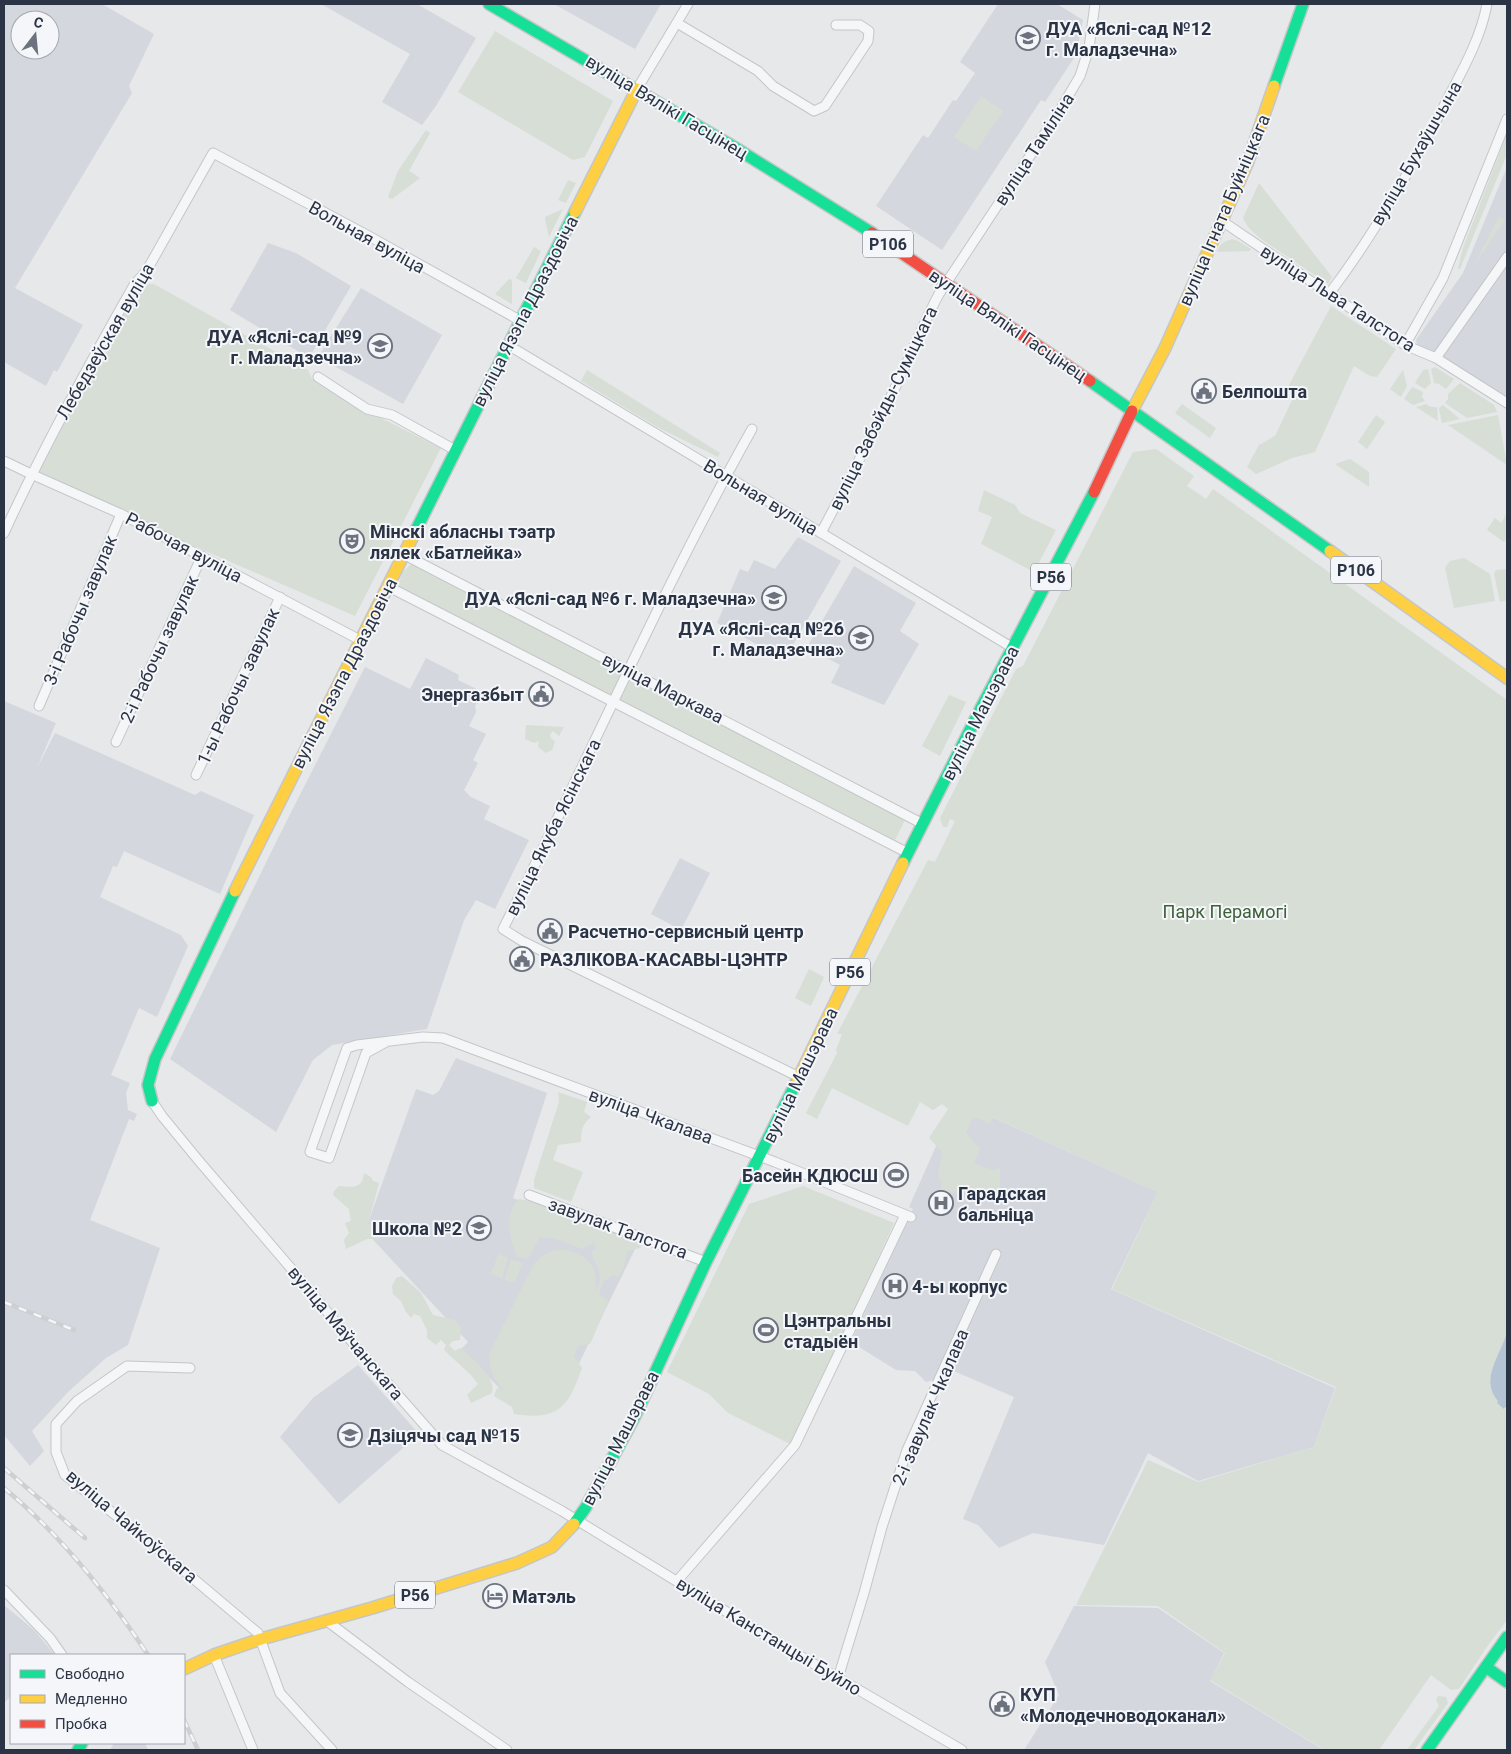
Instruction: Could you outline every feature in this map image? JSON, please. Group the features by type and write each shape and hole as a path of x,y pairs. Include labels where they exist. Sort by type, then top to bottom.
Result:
{"main road":[{"name":"вуліца Вялікі Гасцінец","path":"489,4 764,165 874,235 1132,411 1507,678"},
{"name":"вуліца Ігната Буйніцкага","path":"1132,411 1165,348 1247,164 1303,4"},
{"name":"вуліца Язэпа Драздовіча","path":"152,1101 148,1085 155,1059 260,841 454,450 637,90"},
{"name":"вуліца Машэрава","path":"185,1670 214,1655 261,1639 327,1621 516,1563 552,1547 563,1538 577,1520 635,1416 706,1262 908,853 1088,506 1132,411"},
{"path":"1427,1750 1507,1637"},
{"path":"1486,1667 1507,1682"}],"street":[{"path":"637,90 688,4"},
{"name":"вуліца Таміліна","path":"946,283 1057,115 1080,76 1089,48 1095,4"},
{"name":"вуліца Бухаўшчына","path":"1330,294 1361,248 1419,153 1461,72 1484,18 1487,4"},
{"path":"677,23 758,71 773,86 814,111 826,106 868,41 869,31 860,25 836,25"},
{"path":"1405,345 1443,278 1507,118"},
{"name":"Вольная вуліца","path":"213,153 367,235 521,321"},
{"name":"Лебедзеўская вуліца","path":"4,533 31,474 69,401 129,293 146,270 213,153"},
{"name":"вуліца Льва Талстога","path":"1222,221 1405,345 1436,358 1507,403"},
{"path":"1436,358 1507,257"},
{"name":"вуліца Забэйды-Суміцкага","path":"821,533 859,463 923,324 946,283"},
{"name":"Вольная вуліца","path":"508,345 1013,648"},
{"path":"318,377 368,409 392,416 454,450"},
{"name":"вуліца Якуба Ясінскага","path":"752,429 726,476 628,671 503,929 528,944 799,1077"},
{"name":"Рабочая вуліца","path":"4,461 121,514 360,640"},
{"name":"3-і Рабочы завулак","path":"39,706 121,514"},
{"name":"вуліца Маркава","path":"403,554 923,824"},
{"name":"2-і Рабочы завулак","path":"116,742 202,556"},
{"name":"вуліца Маркава","path":"387,586 908,853"},
{"name":"1-ы Рабочы завулак","path":"196,775 280,597"},
{"name":"вуліца Чкалава","path":"386,1042 366,1053 329,1158 310,1152 347,1048 356,1045 424,1037 442,1038 760,1156 908,1216 795,1446 677,1581"},
{"name":"вуліца Маўчанскага","path":"152,1101 199,1161 362,1354 442,1445 577,1520"},
{"name":"завулак Талстога","path":"529,1196 706,1262"},
{"name":"2-і завулак Чкалава","path":"838,1678 882,1527 907,1450 996,1254"},
{"name":"вуліца Чайкоўскага","path":"190,1368 127,1366 77,1401 56,1424 56,1452 66,1475 239,1616 258,1633 261,1639"},
{"name":"вуліца Канстанцыі Буйло","path":"577,1520 838,1678 962,1750"},
{"path":"4,1590 50,1638 61,1654"},
{"path":"327,1621 408,1682 507,1750"},
{"path":"261,1639 280,1693 332,1750"},
{"path":"214,1655 253,1750"}],"shaded area":[{"path":"4,4 102,4 154,34 129,86 132,93 15,288 83,325 57,372 54,370 46,386 4,362"},
{"path":"321,4 417,4 476,38 436,106 422,125 382,102 410,54"},
{"path":"554,4 661,4 635,49"},
{"path":"998,4 1057,4 1083,20 1076,55 1045,102 1041,100 942,250 876,206 923,135 928,138 953,100 956,101 975,73 960,62"},
{"path":"1507,167 1507,400 1423,351 1417,345 1416,340 1463,273"},
{"path":"268,243 296,253 351,286 309,358 230,310"},
{"name":"ДУА «Яслі-сад №9 г. Маладзечна»","path":"361,288 442,335 403,404 318,357"},
{"name":"ДУА «Яслі-сад №6 г. Маладзечна»","path":"798,537 841,561 785,659 717,623 740,569 748,572 754,560 775,569"},
{"name":"ДУА «Яслі-сад №26 г. Маладзечна»","path":"854,566 916,603 900,631 919,644 884,705 831,683 840,665 807,647"},
{"path":"426,658 459,675 458,680 483,692 475,706 476,712 469,726 486,734 473,760 478,763 464,790 471,797 490,806 484,819 529,840 495,909 476,900 464,920 427,1029 332,1045 313,1060 276,1132 170,1059 279,836 365,667 410,689"},
{"path":"4,701 56,723 37,768 55,733 195,795 201,791 254,815 220,894 124,851 117,867 113,866 100,897 181,935 188,946 157,1017 139,1008 111,1075 130,1083 126,1093 128,1110 137,1114 134,1121 129,1119 90,1220 160,1248 128,1345 106,1358 68,1392 32,1431 44,1451 30,1466 4,1435"},
{"path":"680,858 710,873 681,930 651,914"},
{"name":"Школа №2","path":"456,1058 547,1093 513,1198 637,1245 564,1394 509,1398 461,1349 468,1342 365,1231 416,1089 433,1095 439,1091"},
{"path":"956,1101 1158,1192 1111,1289 1335,1388 1314,1447 1198,1481 1148,1453 1104,1545 1033,1533 999,1548 978,1525 963,1519 1014,1397 940,1365 933,1380 926,1382 915,1371 896,1370 851,1342 913,1209 909,1207"},
{"name":"Дзіцячы сад №15","path":"358,1365 419,1434 339,1504 280,1437 313,1398"},
{"path":"4,1605 34,1630 54,1654 10,1654 10,1697 4,1703"},
{"path":"1074,1606 1158,1608 1224,1653 1210,1681 1324,1750 1024,1750 1059,1695 1045,1662"},
{"path":"113,1744 145,1744 148,1750 110,1750"}],"green space":[{"path":"495,31 613,101 585,157 573,160 458,92"},
{"path":"981,96 1003,111 976,151 954,137"},
{"path":"426,130 430,133 409,171 420,178 392,199 388,197 398,171"},
{"path":"1507,134 1507,154 1460,269 1458,268 1463,248"},
{"path":"568,180 576,183 566,203 558,200"},
{"path":"1259,183 1332,277 1328,284 1261,239 1248,227 1243,218"},
{"path":"563,209 549,237 545,217"},
{"path":"1499,216 1505,220 1473,267"},
{"path":"1232,239 1251,249 1250,251 1217,252 1223,243"},
{"path":"534,247 541,251 526,283 516,278"},
{"path":"509,279 512,280 512,304 495,294"},
{"path":"154,284 308,370 312,379 323,386 367,411 441,448 355,616 31,475 134,285"},
{"path":"1331,306 1396,349 1377,377 1370,376 1354,366 1315,452 1292,458 1256,474 1247,467 1259,445 1275,436 1294,396 1289,385"},
{"path":"1435,367 1454,379 1446,389 1434,383 1431,369"},
{"path":"1428,369 1431,383 1425,389 1415,383 1423,370"},
{"path":"587,370 720,453 718,457 657,427 581,381"},
{"path":"1403,370 1407,386 1401,397 1390,389"},
{"path":"1460,383 1494,405 1497,412 1467,418 1445,403 1448,399 1448,394"},
{"path":"1412,387 1423,392 1422,397 1425,401 1413,405 1404,399"},
{"path":"1182,404 1216,428 1210,438 1175,413"},
{"path":"1426,404 1431,407 1437,407 1438,421 1416,407"},
{"path":"1443,405 1460,419 1442,423 1439,408"},
{"path":"1376,415 1385,422 1367,449 1358,442"},
{"path":"1498,415 1507,465 1448,425"},
{"name":"Парк Перамогі","path":"1156,449 1194,476 1187,486 1206,499 1213,489 1507,700 1507,1620 1459,1689 1451,1690 1431,1675 1379,1750 1325,1750 1210,1680 1225,1653 1158,1606 1076,1605 1148,1460 1198,1482 1314,1447 1336,1387 1112,1289 1158,1192 992,1117 991,1124 973,1117 966,1133 980,1149 974,1164 994,1170 1000,1168 1000,1187 993,1200 979,1201 970,1198 971,1194 964,1184 956,1193 940,1190 942,1183 938,1176 942,1152 929,1138 948,1109 942,1104 933,1110 920,1102 908,1126 832,1088 817,1119 806,1113 837,1053 836,1050 842,1034 837,1034 928,860 935,862 955,821 950,819 947,827 943,827 940,818 1016,669 1023,666 1133,452"},
{"path":"1350,459 1369,472 1369,487 1335,464"},
{"path":"984,490 1015,505 1020,513 1056,530 1034,572 981,544 992,517 978,511"},
{"path":"1507,513 1507,537 1504,542 1487,530 1495,518 1501,523"},
{"path":"1464,558 1490,574 1495,601 1454,608 1445,568 1450,561"},
{"path":"412,563 905,820 895,840 399,587 401,574"},
{"path":"1507,569 1507,600 1500,602 1494,574 1496,570"},
{"path":"949,695 966,702 940,756 922,746"},
{"path":"526,725 564,727 559,736 553,731 550,734 555,742 552,750 546,753 538,747 539,741 534,743 525,739"},
{"path":"809,969 824,977 811,1006 795,998"},
{"path":"558,1092 587,1102 584,1112 591,1117 583,1128 581,1142 558,1145 553,1160 583,1172 571,1202 534,1188 534,1180 559,1102"},
{"path":"364,1173 371,1177 373,1181 379,1183 368,1224 374,1224 379,1234 379,1239 367,1239 346,1249 344,1240 349,1233 345,1223 351,1221 349,1209 333,1195 339,1186 352,1187 359,1185"},
{"name":"Цэнтральны стадыён","path":"803,1186 894,1223 792,1445 728,1413 709,1394 667,1372 749,1204"},
{"path":"519,1199 593,1223 603,1229 612,1229 644,1242 640,1248 628,1251 618,1278 613,1275 603,1282 599,1294 609,1301 590,1344 578,1346 574,1356 582,1368 572,1393 560,1408 552,1413 529,1416 514,1414 512,1407 494,1396 497,1388 504,1390 492,1374 489,1354 532,1267 547,1253 562,1250 578,1253 590,1263 596,1278 596,1290 600,1275 591,1253 596,1248 593,1243 582,1249 556,1239 540,1237 528,1259 517,1257 510,1235 509,1219 514,1205"},
{"path":"498,1254 508,1258 502,1278 491,1274"},
{"path":"511,1259 522,1263 515,1283 504,1280"},
{"path":"402,1276 421,1293 433,1315 455,1320 461,1328 460,1340 453,1341 449,1345 455,1351 460,1348 482,1368 491,1380 492,1393 471,1403 467,1395 478,1384 444,1350 446,1345 441,1340 436,1345 427,1338 427,1330 420,1316 414,1314 411,1318 401,1301 393,1294 392,1286 396,1278"},
{"path":"1438,1696 1446,1697 1448,1703 1414,1750 1407,1750 1439,1706 1436,1700"}],"water":[{"path":"1507,1332 1507,1408 1505,1407 1504,1409 1497,1403 1498,1401 1493,1393 1491,1376"}],"railway":[{"path":"4,1302 74,1330"},
{"path":"4,1468 85,1538"},
{"path":"4,1488 64,1545 116,1609 147,1654"},
{"path":"185,1722 198,1750"}],"traffic: fast":[{"path":"489,4 734,147 872,233"},
{"path":"1274,86 1303,4"},
{"path":"414,534 575,212"},
{"path":"1090,381 1330,551"},
{"path":"903,863 981,708 1094,492"},
{"path":"152,1101 148,1085 155,1059 235,891"},
{"path":"574,1524 586,1507 635,1416 706,1262 797,1081"},
{"path":"1427,1750 1507,1637"},
{"path":"1486,1667 1507,1682"},
{"path":"78,1750 81,1744"}],"traffic: slow":[{"path":"1132,411 1165,348 1247,164 1274,86"},
{"path":"575,212 637,89"},
{"path":"235,891 414,534"},
{"path":"1330,551 1507,678"},
{"path":"797,1081 903,863"},
{"path":"185,1669 214,1655 261,1639 372,1608 517,1563 552,1547 574,1524"}],"traffic: jam":[{"path":"872,233 1090,381"},
{"path":"1094,492 1132,411"}],"place":[{"name":"ДУА «Яслі-сад №12 г. Маладзечна»","path":"1028,38"},
{"name":"ДУА «Яслі-сад №9 г. Маладзечна»","path":"380,346"},
{"name":"Белпошта","path":"1204,391"},
{"name":"Мінскі абласны тэатр лялек «Батлейка»","path":"352,541"},
{"name":"ДУА «Яслі-сад №6 г. Маладзечна»","path":"774,598"},
{"name":"ДУА «Яслі-сад №26 г. Маладзечна»","path":"861,638"},
{"name":"Энергазбыт","path":"541,694"},
{"name":"Расчетно-сервисный центр","path":"550,931"},
{"name":"РАЗЛІКОВА-КАСАВЫ-ЦЭНТР","path":"522,959"},
{"name":"Басейн КДЮСШ","path":"896,1175"},
{"name":"Гарадская бальніца","path":"941,1203"},
{"name":"Школа №2","path":"479,1228"},
{"name":"4-ы корпус","path":"895,1286"},
{"name":"Цэнтральны стадыён","path":"766,1330"},
{"name":"Дзіцячы сад №15","path":"350,1435"},
{"name":"Матэль","path":"495,1596"},
{"name":"КУП «Молодечноводоканал»","path":"1002,1704"}]}
